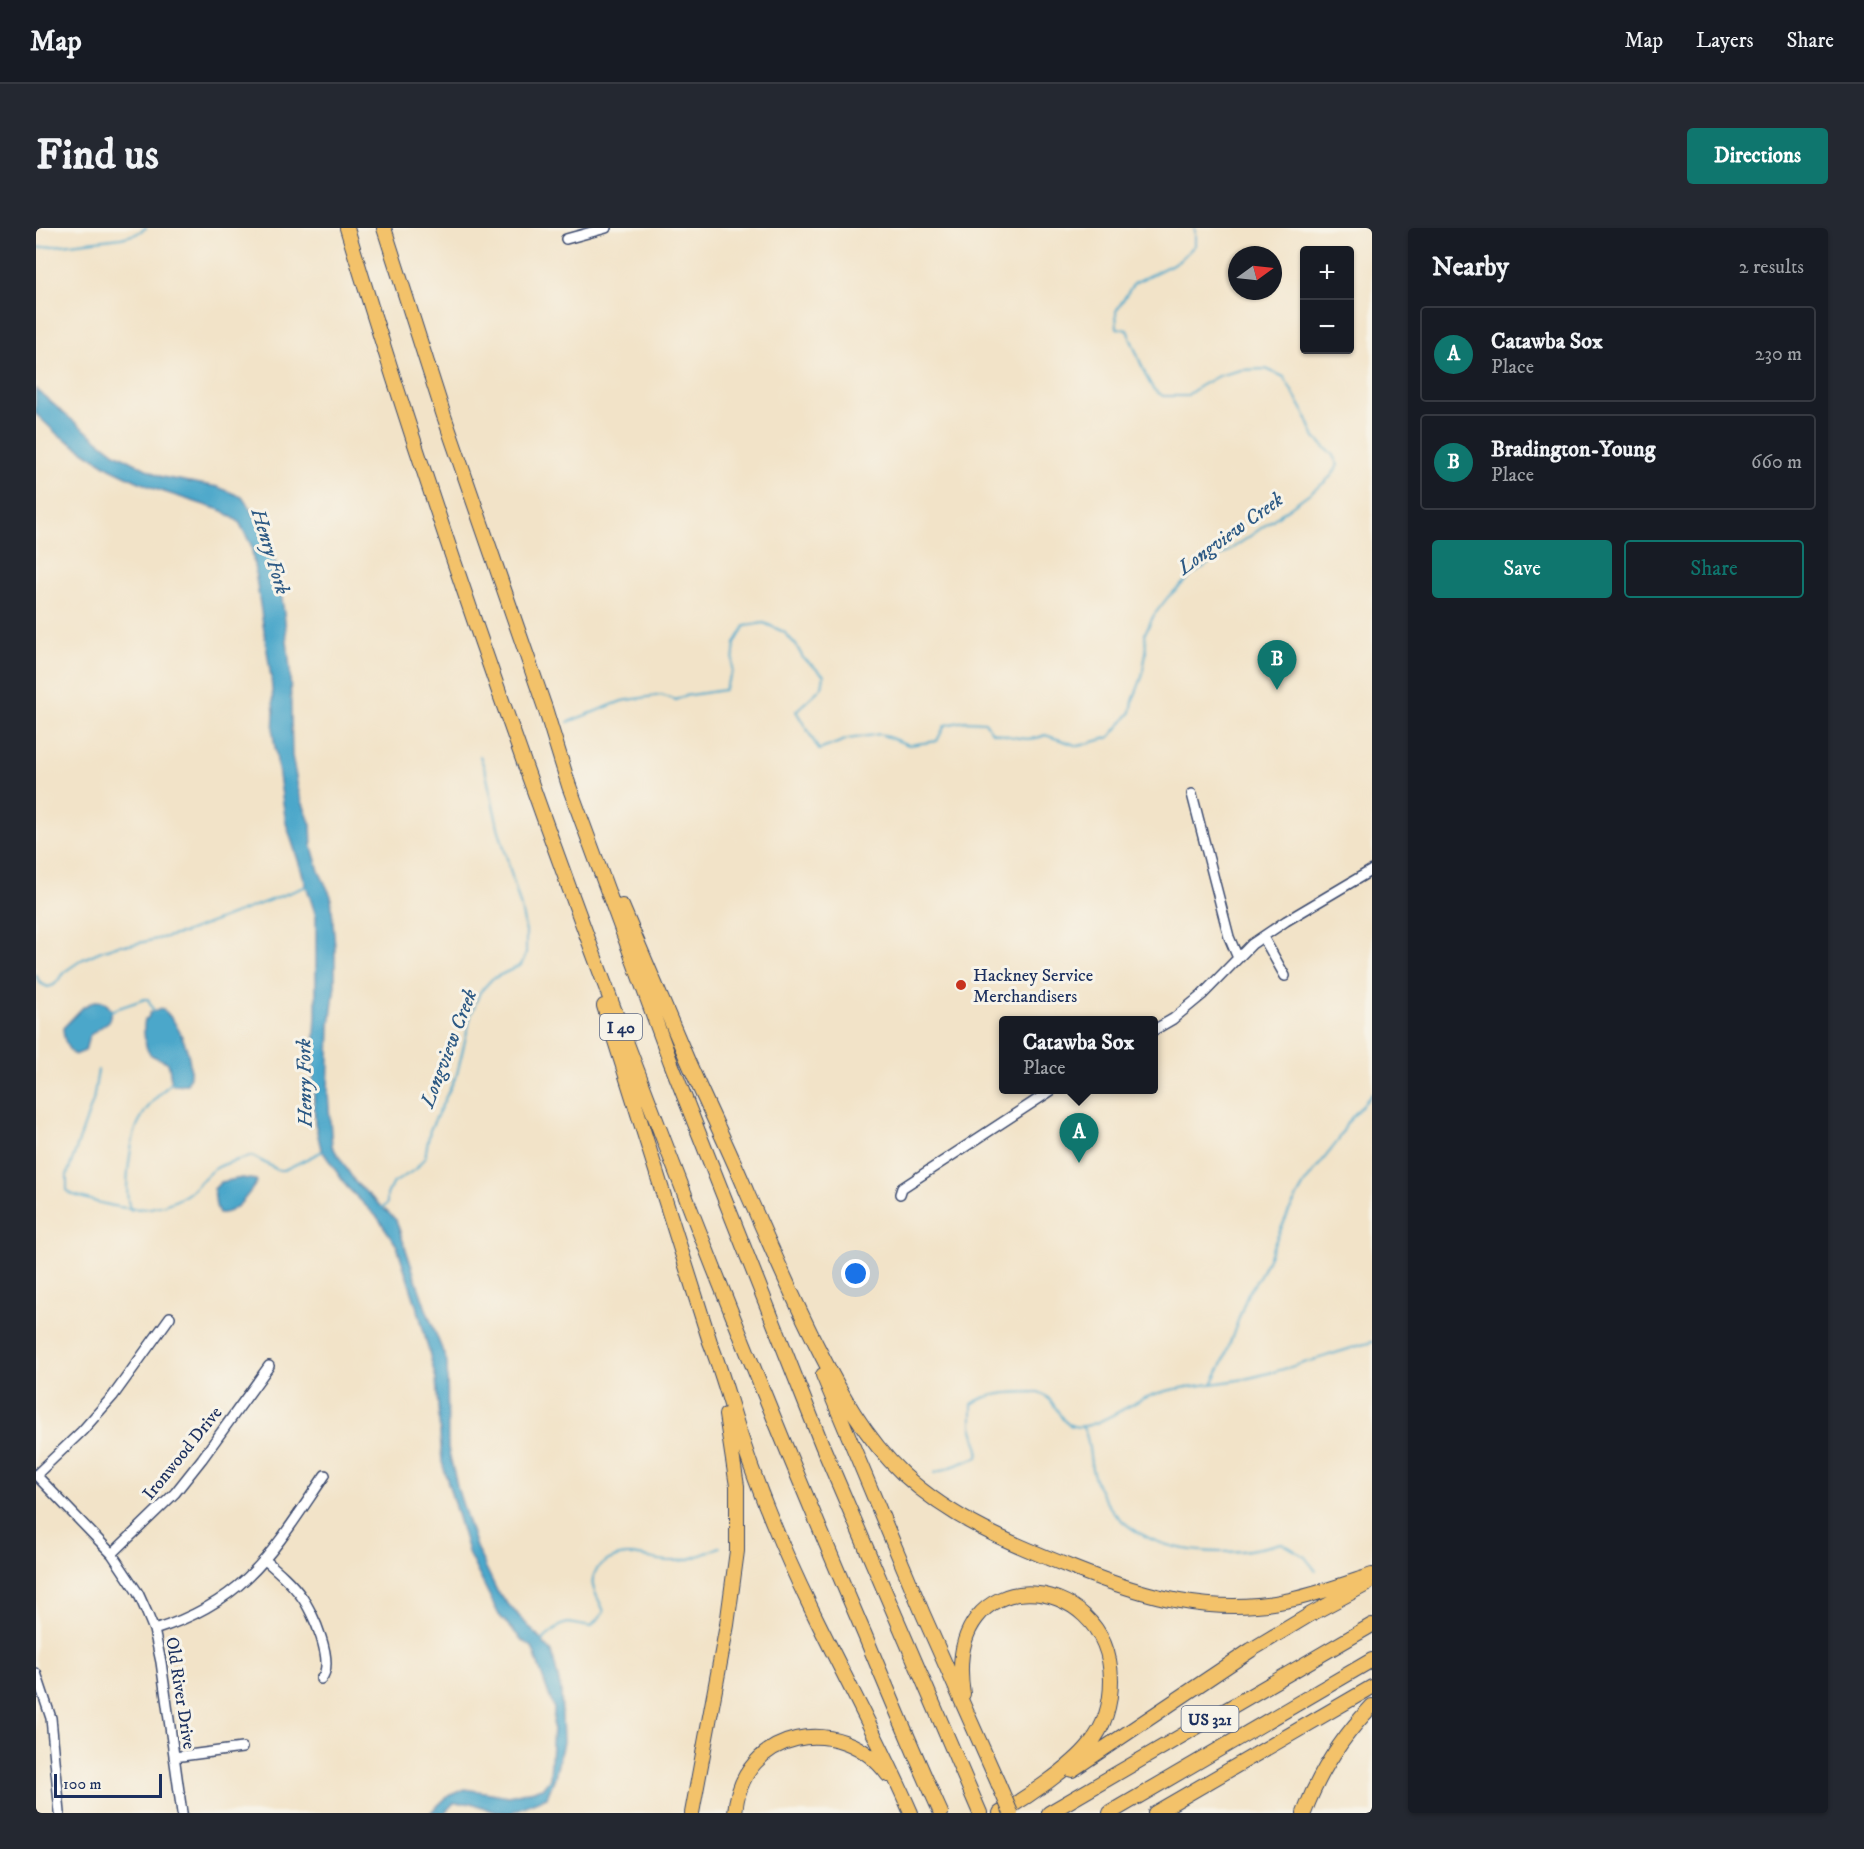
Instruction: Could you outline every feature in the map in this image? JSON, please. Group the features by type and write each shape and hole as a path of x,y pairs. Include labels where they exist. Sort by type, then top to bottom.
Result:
{"highway":[{"name":"I 40","path":"347,228 431,490 514,737 592,951 744,1347 940,1811"},
{"name":"I 40","path":"384,228 473,505 545,708 569,786 670,1063 826,1456 980,1813"},
{"path":"545,708 609,876 796,1305 874,1500 1011,1813"},
{"path":"592,951 593,972 740,1436 774,1527 814,1615 877,1738 911,1813"},
{"path":"796,1305 854,1415 884,1453 904,1474 936,1501 958,1517 996,1536 1118,1586 1167,1600 1206,1606 1239,1607 1275,1603 1314,1594 1372,1575"},
{"path":"692,1813 727,1625 738,1541 736,1473 710,1342"},
{"path":"1000,1813 1096,1755 1281,1631 1372,1582"},
{"path":"968,1717 961,1686 960,1654 968,1630 989,1606 1015,1594 1037,1593 1068,1603 1090,1623 1103,1644 1110,1668 1111,1691 1105,1718 1096,1737 1086,1750 1028,1795"},
{"name":"US 321","path":"1049,1813 1372,1625"},
{"name":"US 321","path":"1110,1813 1372,1660"},
{"path":"1155,1813 1372,1687"},
{"path":"1304,1813 1330,1759 1348,1733 1372,1706"},
{"path":"735,1813 742,1785 759,1761 786,1742 815,1736 840,1739 865,1752 882,1766 904,1798"}],"street":[{"path":"566,239 606,228"},
{"path":"1192,794 1229,937 1238,958"},
{"path":"1158,1028 1173,1019 1202,995 1263,936 1372,870"},
{"path":"1263,936 1285,976"},
{"path":"900,1194 902,1188 1044,1094"},
{"path":"36,1475 81,1431 112,1396 170,1317"},
{"name":"Ironwood Drive","path":"112,1554 174,1493 202,1459 269,1366"},
{"name":"Old River Drive","path":"36,1475 112,1554 138,1593 154,1630 161,1662 182,1813"},
{"path":"154,1630 178,1622 213,1605 252,1575 325,1475"},
{"path":"265,1560 289,1582 308,1607 326,1660 326,1671 321,1679"},
{"path":"36,1673 51,1718 60,1813"},
{"path":"174,1757 242,1748"}],"water":[{"name":"Henry Fork","path":"36,389 115,453 162,477 218,487 242,497 267,533 279,576 285,621 290,669 292,756 299,793 311,825 312,847 319,871 331,896 335,947 335,985 330,1026 328,1094 332,1146 355,1182 396,1220 426,1309 447,1362 448,1448 458,1490 476,1547 498,1593 552,1652 561,1691 563,1742 555,1777 547,1797 510,1813 492,1811 472,1803 454,1803 444,1813 430,1813 448,1796 465,1789 509,1796 542,1788 550,1778 554,1709 532,1647 521,1639 499,1615 469,1555 442,1462 436,1379 420,1317 397,1246 378,1218 347,1187 321,1149 315,1123 313,1075 316,1014 316,916 286,823 273,734 271,677 251,545 239,522 223,511 155,489 135,480 110,468 57,434 36,414"},
{"path":"95,1001 104,1002 109,1007 111,1010 109,1021 89,1036 85,1051 75,1055 66,1043 63,1028 83,1007"},
{"path":"162,1009 175,1023 185,1044 190,1066 187,1084 173,1085 168,1063 152,1055 146,1047 145,1019 148,1018 150,1012"},
{"path":"242,1178 257,1182 246,1198 236,1207 231,1211 219,1213 214,1189 221,1182"}],"waterway":[{"path":"36,248 121,238 136,234 146,228"},
{"name":"Longview Creek","path":"568,722 622,701 661,695 676,700 684,696 724,690 732,672 735,643 745,626 764,623 784,632 796,645 803,658 824,675 822,687 796,711 819,750 848,739 880,734 909,745 937,741 945,725 965,721 985,722 992,732 1012,737 1026,739 1045,735 1079,746 1110,737 1131,712 1142,677 1146,652 1145,633 1154,615 1168,597 1192,575 1325,482 1338,465 1332,454 1315,438 1305,414 1284,377 1266,369 1241,370 1218,376 1186,396 1163,396 1153,389 1127,330 1117,328 1116,311 1134,283 1179,261 1195,245 1195,228"},
{"name":"Longview Creek","path":"381,1209 387,1204 387,1195 392,1184 416,1169 425,1157 430,1130 457,1074 471,1015 480,992 492,979 521,965 526,954 526,932 521,908 480,756"},
{"path":"36,975 40,983 48,987 54,985 67,970 83,959 101,951 119,945 130,945 184,933 307,886"},
{"path":"110,1011 148,999 154,1012"},
{"path":"98,1070 93,1101 67,1175 67,1190 71,1194 115,1206 143,1209 157,1207 186,1195 213,1170 227,1163 252,1156 278,1170 284,1170 323,1151"},
{"path":"131,1210 127,1192 131,1151 137,1128 147,1109 173,1081"},
{"path":"1212,1384 1223,1362 1248,1293 1260,1276 1289,1211 1305,1183 1338,1141 1347,1123 1372,1094"},
{"path":"935,1473 978,1457 979,1450 972,1426 972,1404 986,1397 1038,1392 1050,1400 1068,1424 1081,1427 1109,1417 1155,1394 1260,1375 1372,1342"},
{"path":"1081,1426 1088,1441 1093,1473 1103,1496 1116,1515 1133,1529 1152,1539 1195,1550 1242,1551 1282,1543 1304,1556 1316,1571"},
{"path":"540,1642 561,1625 568,1623 591,1627 604,1612 594,1589 593,1576 601,1565 613,1558 631,1555 666,1561 682,1561 720,1547"}],"place":[{"name":"Bradington-Young","path":"1277,690"},
{"name":"Hackney Service Merchandisers","path":"961,985"},
{"name":"Catawba Sox","path":"1079,1163"}]}
